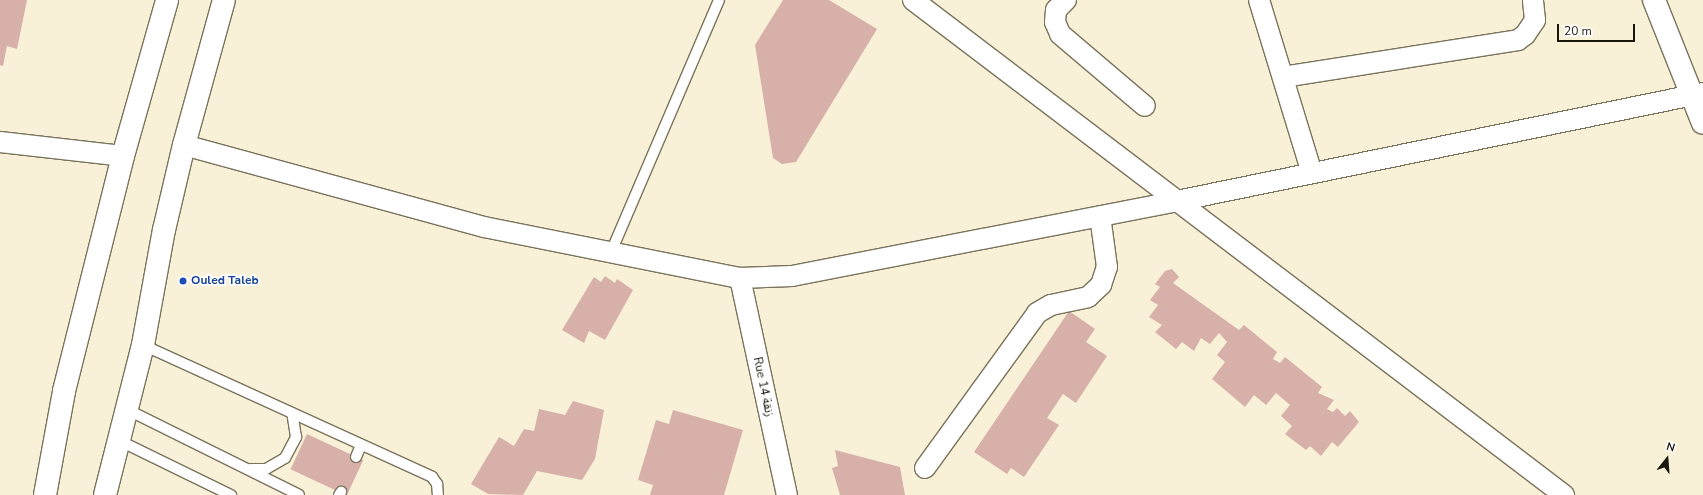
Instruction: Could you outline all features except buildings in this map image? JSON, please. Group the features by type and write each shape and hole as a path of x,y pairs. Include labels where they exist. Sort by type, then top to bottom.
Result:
{"main road":[{"path":"45,495 64,391 123,156 167,0"},
{"path":"105,495 143,345 164,230 184,145 224,0"},
{"path":"1654,0 1698,95 1703,123"}],"street":[{"path":"913,0 1564,495"},
{"path":"1066,0 1056,10 1055,22 1060,34 1145,106"},
{"path":"1259,0 1312,173"},
{"path":"1283,77 1518,40 1525,34 1535,20 1533,0"},
{"path":"184,145 484,226 740,278 792,276 1177,201 1698,95"},
{"path":"0,142 123,156"},
{"path":"925,468 1038,313 1051,305 1088,296 1101,285 1107,267 1100,216"},
{"name":"Rue 14 زنقة","path":"740,278 787,495"}],"lane":[{"path":"611,252 718,0"},
{"path":"143,345 432,477 437,484 438,495"},
{"path":"126,409 299,495"},
{"path":"247,469 266,469 285,458 296,436 292,413"},
{"path":"118,440 231,495"},
{"path":"356,457 361,445"}],"place":[{"name":"Ouled Taleb","path":"183,281"}]}
